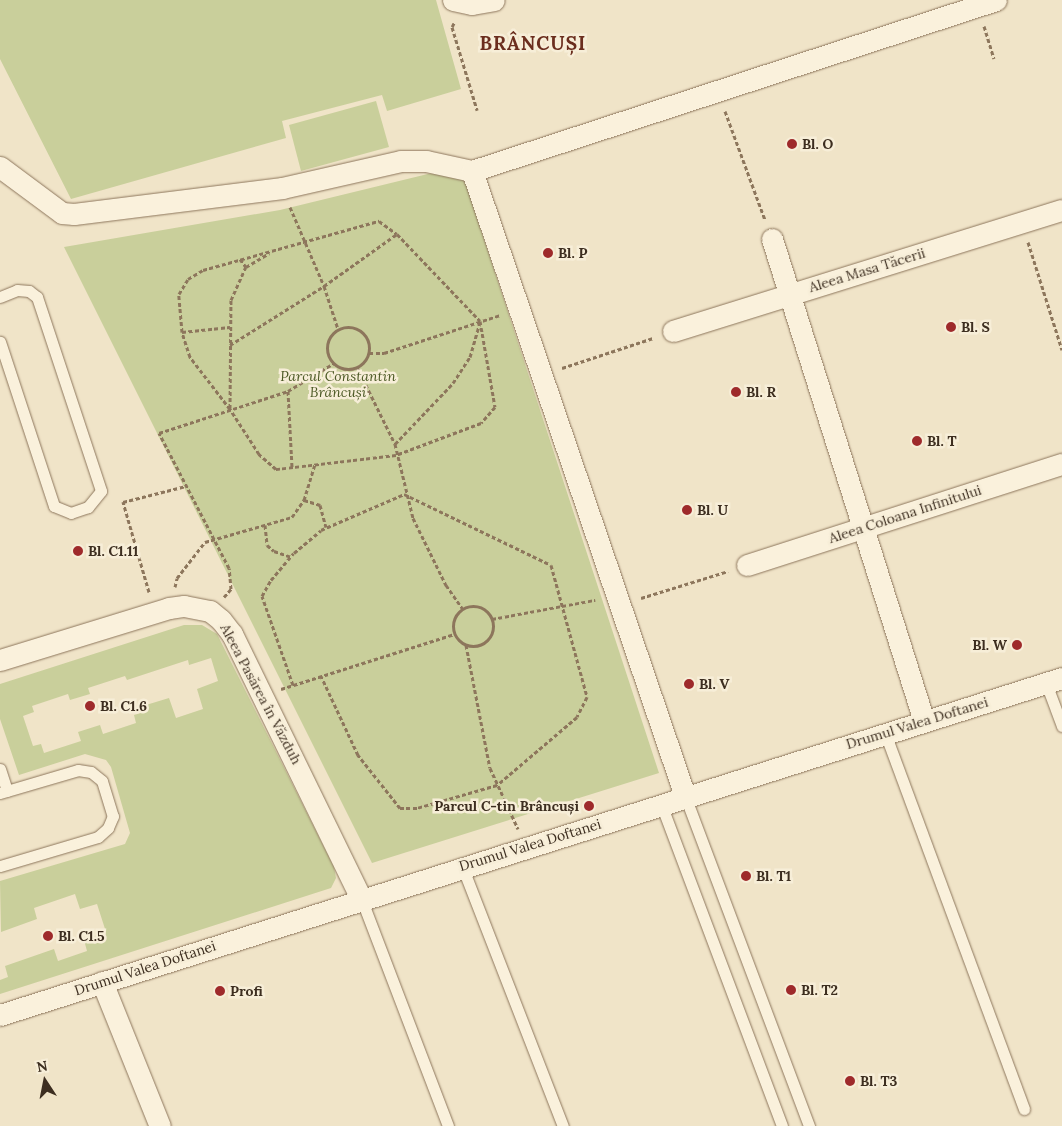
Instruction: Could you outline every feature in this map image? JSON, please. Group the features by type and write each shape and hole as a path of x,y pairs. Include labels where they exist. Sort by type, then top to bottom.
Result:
{"street":[{"path":"458,2 494,0"},
{"path":"1,167 67,214 282,188 401,161 426,160 472,171 987,3"},
{"path":"472,171 685,796"},
{"name":"Aleea Masa Tăcerii","path":"673,331 1062,210"},
{"path":"772,239 861,529 924,721"},
{"name":"Aleea Coloana Infinitului","path":"747,565 1062,464"},
{"name":"Aleea Pasărea în Văzduh","path":"0,660 162,610 184,606 210,612 222,620 232,634 362,898"},
{"name":"Drumul Valea Doftanei","path":"0,1015 462,866 1054,680"},
{"path":"102,982 160,1126"}],"lane":[{"path":"0,297 17,290 30,291 36,297 101,490 88,507 71,513 54,506 5,377 0,342"},
{"path":"1054,680 1062,726"},
{"path":"885,733 1024,1109"},
{"path":"0,769 3,792 78,770 91,772 102,782 113,816 108,828 98,837 0,866"},
{"path":"685,796 809,1126"},
{"path":"661,804 782,1126"},
{"path":"462,866 563,1126"},
{"path":"362,898 448,1126"}],"path":[{"path":"458,2 452,27 477,110"},
{"path":"987,3 994,58"},
{"path":"718,91 772,239"},
{"path":"282,188 324,286 338,329"},
{"path":"379,222 397,234 480,321 495,407 490,416 396,455 315,466 276,469 268,464 230,409 190,357 182,332 179,294 188,279 203,270 305,240 379,222"},
{"path":"1022,222 1062,350"},
{"path":"230,345 324,286 397,234"},
{"path":"230,409 231,300 246,268 274,250"},
{"path":"240,259 246,268"},
{"path":"369,353 384,353 519,308"},
{"path":"395,444 453,383 470,357 480,321"},
{"path":"182,332 230,327"},
{"path":"358,328 368,339 369,353 357,367 344,369 334,363 327,345 338,329 358,328"},
{"path":"542,375 673,331"},
{"path":"210,612 231,589 232,579 159,433 288,391 334,363"},
{"path":"357,367 395,444 404,494 428,549 463,609"},
{"path":"288,391 292,468"},
{"path":"162,610 177,578 205,542 292,517 304,500 315,466"},
{"path":"162,610 123,502 186,486"},
{"path":"293,685 262,596 291,557 326,527 404,494 551,565 587,697 584,707 497,785 417,808 400,808 358,755 321,676"},
{"path":"304,500 320,505 326,527"},
{"path":"265,526 267,545 274,551 291,557"},
{"path":"492,619 617,595 642,598 747,565"},
{"path":"492,619 480,607 463,609 453,622 454,634 466,645 485,747 497,785 526,846"},
{"path":"466,645 479,645 489,638 492,619"},
{"path":"263,695 454,634"}],"green space":[{"path":"0,0 436,0 461,89 387,111 382,95 282,121 286,138 71,199 0,59"},
{"path":"376,101 389,147 301,171 289,125"},
{"name":"Parcul Constantin Brâncuși","path":"436,172 464,178 659,773 372,863 64,247 280,210"},
{"path":"184,625 202,625 217,634 334,867 336,878 331,888 0,994 0,980 8,977 5,966 54,949 58,961 87,951 84,940 106,932 97,904 80,909 75,894 34,908 37,919 1,932 0,881 125,844 130,833 111,767 106,760 85,754 19,775 0,719 0,684","holes":["211,658 218,681 197,689 203,709 176,718 169,698 146,705 148,711 134,715 136,723 103,734 100,725 78,732 81,741 44,753 41,744 33,746 23,716 34,712 32,706 68,694 70,700 90,694 88,688 125,676 127,680 188,660 189,665"]}],"place":[{"name":"Bl. O","path":"792,144"},
{"name":"Bl. P","path":"548,253"},
{"name":"Bl. S","path":"951,327"},
{"name":"Bl. R","path":"736,392"},
{"name":"Bl. T","path":"917,441"},
{"name":"Bl. U","path":"687,510"},
{"name":"Bl. C1.11","path":"78,551"},
{"name":"Bl. W","path":"1017,645"},
{"name":"Bl. V","path":"689,684"},
{"name":"Bl. C1.6","path":"90,706"},
{"name":"Parcul C-tin Brâncuși","path":"589,806"},
{"name":"Bl. T1","path":"746,876"},
{"name":"Bl. C1.5","path":"48,936"},
{"name":"Bl. T2","path":"791,990"},
{"name":"Profi","path":"220,991"},
{"name":"Bl. T3","path":"850,1081"}],"district":[{"name":"BRÂNCUȘI","path":"533,44"}]}
